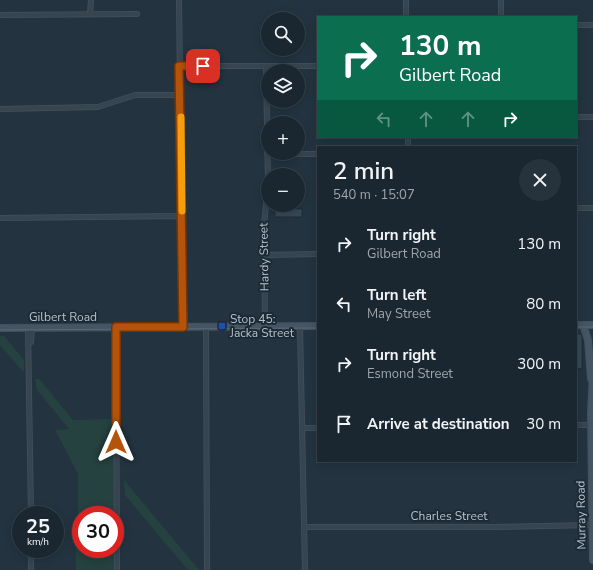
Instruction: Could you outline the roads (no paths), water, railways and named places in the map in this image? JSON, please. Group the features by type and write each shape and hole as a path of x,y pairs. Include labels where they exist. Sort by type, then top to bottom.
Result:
{"street":[{"path":"90,14 91,0"},
{"path":"179,0 183,327"},
{"path":"406,0 406,16"},
{"path":"500,0 501,16"},
{"path":"0,15 137,14"},
{"path":"577,25 593,25"},
{"path":"179,66 261,67"},
{"path":"305,66 317,66"},
{"path":"0,109 98,107 135,95 180,95"},
{"path":"577,117 593,117"},
{"path":"305,154 317,154"},
{"name":"Hardy Street","path":"265,327 264,255 267,160"},
{"path":"577,208 593,208"},
{"path":"0,218 182,216"},
{"path":"264,255 317,254"},
{"path":"577,325 593,325"},
{"path":"583,325 588,340 592,395"},
{"path":"300,326 305,570"},
{"name":"Gilbert Road","path":"0,328 317,326"},
{"path":"116,327 117,570"},
{"path":"206,327 207,570"},
{"path":"30,328 31,506"},
{"name":"Murray Road","path":"593,374 593,560"},
{"path":"577,426 592,425"},
{"path":"302,428 317,428"},
{"name":"Charles Street","path":"304,527 494,527 593,525"},
{"path":"31,558 31,570"}],"tram line":[{"path":"577,327 593,327"},
{"path":"0,330 317,328"}],"place":[{"name":"Stop 45: Jacka Street","path":"222,326"}]}
